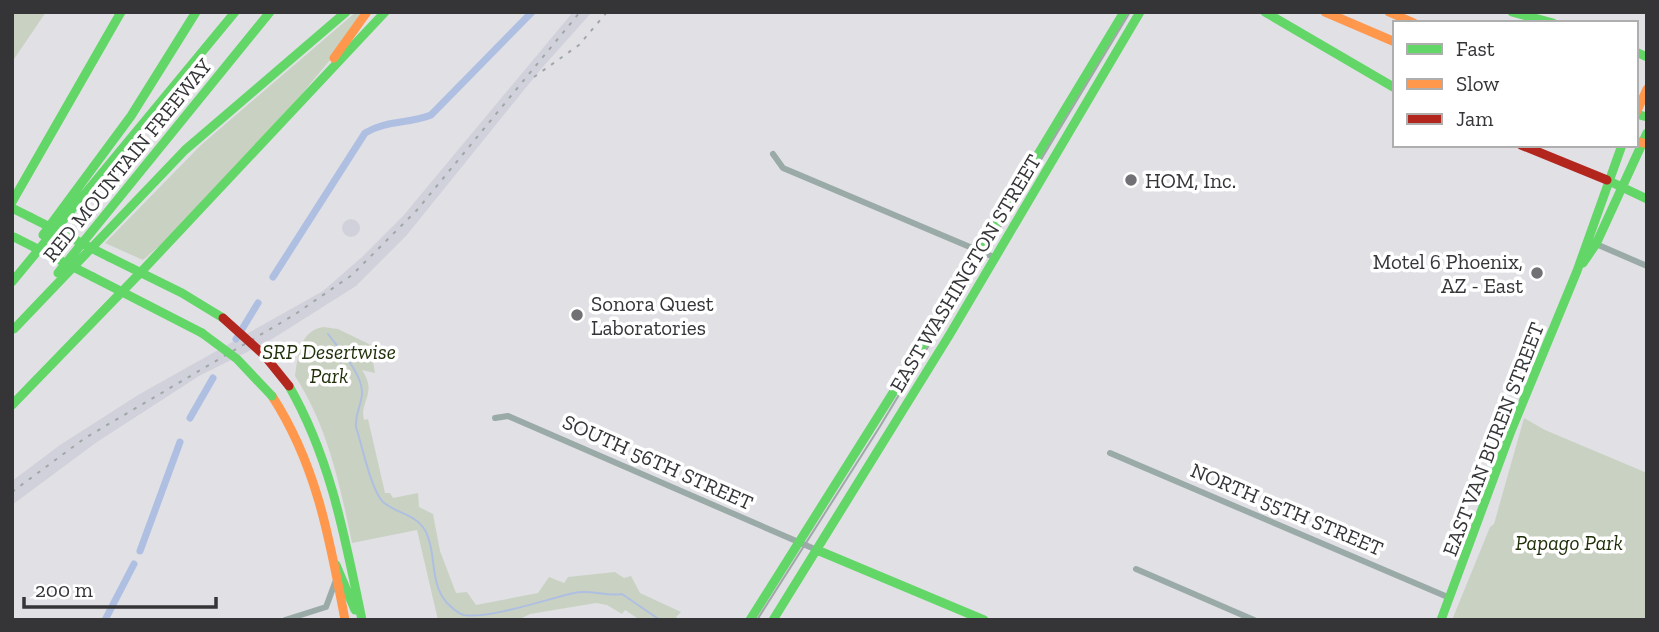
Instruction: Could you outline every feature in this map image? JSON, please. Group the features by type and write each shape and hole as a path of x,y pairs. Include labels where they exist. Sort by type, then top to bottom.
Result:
{"main road":[{"path":"12,202 121,12"},
{"path":"95,61 127,12"},
{"path":"13,281 54,218 147,93 196,12"},
{"name":"RED MOUNTAIN FREEWAY","path":"13,281 235,12"},
{"name":"RED MOUNTAIN FREEWAY","path":"13,330 270,12"},
{"path":"13,330 185,150 346,12"},
{"path":"271,134 327,67 366,12"},
{"path":"12,405 123,292 385,12"},
{"name":"EAST WASHINGTON STREET","path":"773,620 996,258 1140,12"},
{"path":"1265,12 1393,87"},
{"path":"1325,12 1393,41"},
{"path":"1389,12 1409,21"},
{"path":"1513,12 1546,21"},
{"name":"EAST WASHINGTON STREET","path":"750,620 802,544 919,353 1121,13"},
{"path":"1638,109 1647,89"},
{"name":"EAST VAN BUREN STREET","path":"1577,271 1596,244 1647,133"},
{"path":"1526,147 1647,199"},
{"name":"EAST VAN BUREN STREET","path":"1441,620 1511,431 1577,271 1606,180 1621,147"},
{"path":"12,208 192,298 223,318 264,355 289,386 311,422 327,464 361,615"},
{"path":"13,236 202,332 237,359 272,396 289,419 308,463 345,620"},
{"path":"817,550 984,620"},
{"path":"333,561 343,575 349,602 361,615"}],"street":[{"path":"773,154 783,168 996,258"},
{"path":"1596,244 1647,266"},
{"name":"SOUTH 56TH STREET","path":"495,418 508,416 817,550"},
{"name":"NORTH 55TH STREET","path":"1110,453 1450,598"},
{"path":"1136,569 1254,620"},
{"path":"285,620 326,607 337,578"}],"shaded area":[{"path":"573,12 592,12 541,69 406,236 356,286 269,341 199,376 97,442 12,505 12,481 60,445 138,395 323,291 362,257 403,216"},
{"path":"351,219 357,222 360,228 357,234 351,237 345,234 342,228 345,222"}],"green space":[{"path":"12,12 46,12 12,62"},
{"path":"356,12 363,12 335,54 300,96 165,241 143,260 105,243 201,145"},
{"name":"SRP Desertwise Park","path":"315,329 338,329 381,350 378,361 373,362 375,373 362,370 368,385 363,413 364,420 368,419 385,493 390,493 393,498 418,493 419,507 433,514 440,551 456,593 467,592 476,605 538,593 549,577 564,583 568,577 615,572 624,578 631,576 640,593 681,612 676,617 679,620 640,620 625,610 622,614 607,605 596,603 530,614 518,620 438,620 417,530 352,543 324,436 295,376 304,339"},
{"name":"Papago Park","path":"1524,418 1545,430 1647,473 1647,620 1452,620 1490,527 1494,524"}],"waterway":[{"path":"273,277 365,133 381,126 431,115 532,12"},
{"path":"236,339 258,303"},
{"path":"328,334 359,378 362,394 356,427 375,488 383,502 417,521 426,532 435,578 447,603 462,614 475,615 580,592 622,594 660,620"},
{"path":"190,418 213,378"},
{"path":"140,551 180,442"},
{"path":"105,620 134,564"}],"tram line":[{"path":"757,620 879,428 1130,12"}],"railway":[{"path":"12,492 85,438 294,315 352,275 417,210 580,12"},
{"path":"534,77 579,45 607,12"}],"traffic: fast":[{"path":"12,202 121,12"},
{"path":"43,235 131,116 196,12"},
{"path":"12,282 235,12"},
{"path":"58,273 270,12"},
{"path":"14,329 185,150 346,12"},
{"path":"141,272 385,12"},
{"path":"750,620 918,353 1124,12"},
{"path":"773,620 950,334 1140,12"},
{"path":"1265,12 1393,87"},
{"path":"1512,12 1546,21"},
{"path":"1638,53 1647,57"},
{"path":"1638,115 1647,117"},
{"path":"1583,263 1596,244 1647,133"},
{"path":"1441,620 1511,431 1577,271 1621,147"},
{"path":"1607,180 1647,199"},
{"path":"12,208 30,217"},
{"path":"30,217 109,257"},
{"path":"14,237 93,277"},
{"path":"109,257 182,293 223,318"},
{"path":"12,405 141,272"},
{"path":"93,277 202,333"},
{"path":"202,333 237,359 272,396"},
{"path":"289,386 316,442 326,470 343,529 362,620"},
{"path":"817,550 984,620"},
{"path":"336,565 355,610 360,610"}],"traffic: slow":[{"path":"334,58 367,12"},
{"path":"1325,12 1393,41"},
{"path":"1389,12 1409,21"},
{"path":"1638,109 1647,89"},
{"path":"1638,142 1647,144"},
{"path":"272,396 311,476 334,561 345,620"}],"traffic: jam":[{"path":"1526,147 1607,180"},
{"path":"223,318 264,355 289,386"}],"place":[{"name":"HOM, Inc.","path":"1131,180"},
{"name":"Motel 6 Phoenix, AZ - East","path":"1537,273"},
{"name":"Sonora Quest Laboratories","path":"577,315"}]}
